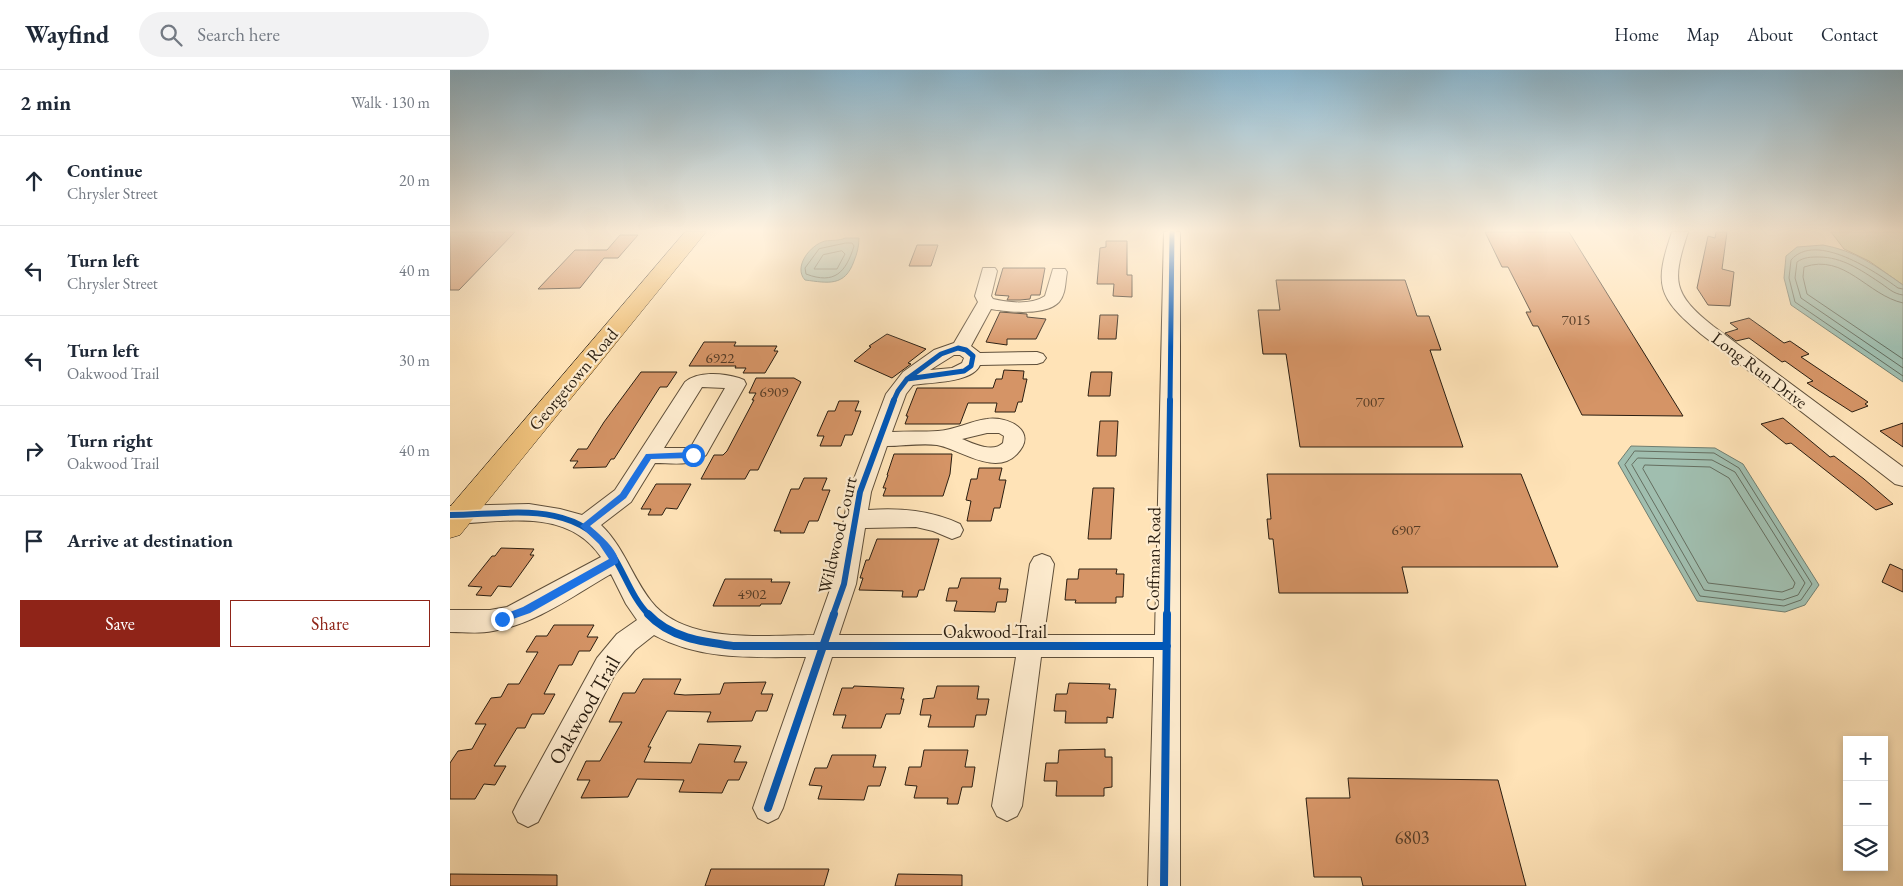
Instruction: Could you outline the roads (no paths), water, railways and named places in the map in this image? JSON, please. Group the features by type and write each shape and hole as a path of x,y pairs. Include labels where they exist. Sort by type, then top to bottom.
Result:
{"main road":[{"name":"Georgetown Road","path":"453,519 664,270"}],"street":[{"name":"Coffman Road","path":"1164,886 1172,270"},
{"name":"Long Run Drive","path":"1670,270 1669,279 1675,295 1687,312 1707,330 1903,478"},
{"path":"989,271 983,296 986,302 994,306 1043,304 1050,301 1054,295 1059,272"},
{"path":"966,354 986,302"},
{"name":"Wildwood Court","path":"824,645 846,578 860,492 896,394 908,379 943,352 1037,358"},
{"path":"584,526 623,496 694,383 698,381 736,382 697,453 693,455 649,456"},
{"path":"879,439 940,438"},
{"name":"Oakwood Trail","path":"453,519 525,511 554,515 584,526 602,541 615,560 639,604 654,621 680,636 710,643 734,646 1167,646"},
{"name":"Wildwood Court","path":"854,520 910,517 928,520 952,530"},
{"path":"450,621 490,621 510,617 615,560"},
{"path":"1007,806 1042,564"},
{"name":"Oakwood Trail","path":"528,812 606,666 626,642 654,621"},
{"path":"768,808 824,645"}],"water":[{"path":"801,270 849,270 841,279 828,282 805,280"},
{"path":"1785,270 1881,270 1903,285 1903,382 1791,305 1784,278"},
{"path":"1631,446 1715,448 1743,464 1819,585 1805,605 1785,612 1697,601 1618,463"}]}
